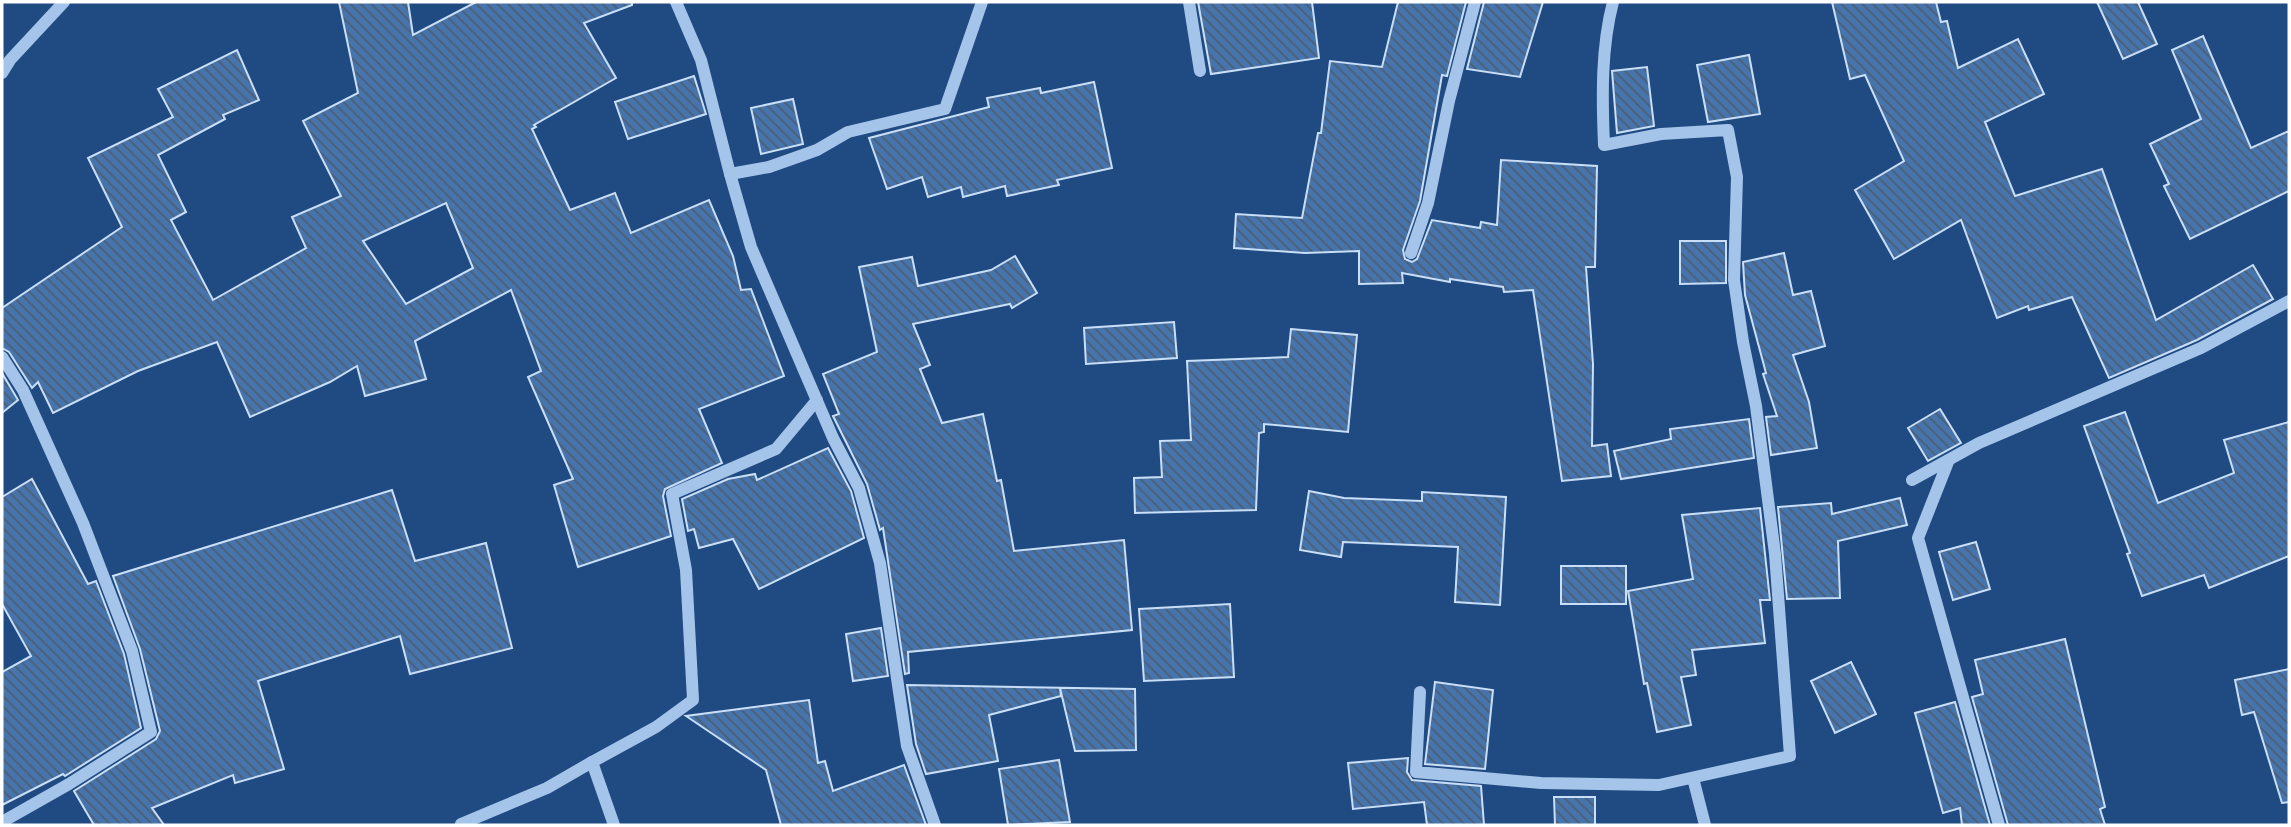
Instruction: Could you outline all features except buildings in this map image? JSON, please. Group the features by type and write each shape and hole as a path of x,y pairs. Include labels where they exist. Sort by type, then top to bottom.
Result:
{"street":[{"path":"2,73 10,60 64,2"},
{"path":"676,2 701,60 751,247 817,400 859,488 880,563 907,746 935,825"},
{"path":"730,174 769,167 817,150 848,132 945,109 982,2"},
{"path":"1189,2 1200,71"},
{"path":"1411,253 1428,202 1449,101 1475,2"},
{"path":"1420,692 1416,772 1541,783 1659,785 1790,756 1775,554 1756,406 1742,342 1734,280 1737,177 1728,130 1661,134 1604,145 1602,92 1608,20 1613,2"},
{"path":"1912,480 1979,443 2201,348 2289,301"},
{"path":"2,357 23,390 83,523 132,651 151,732 69,784 2,822"},
{"path":"461,824 547,788 656,727 693,700 686,570 672,494 776,449 817,400"},
{"path":"1948,462 1918,538 1999,825"},
{"path":"592,762 614,825"},
{"path":"1693,778 1705,825"}]}
